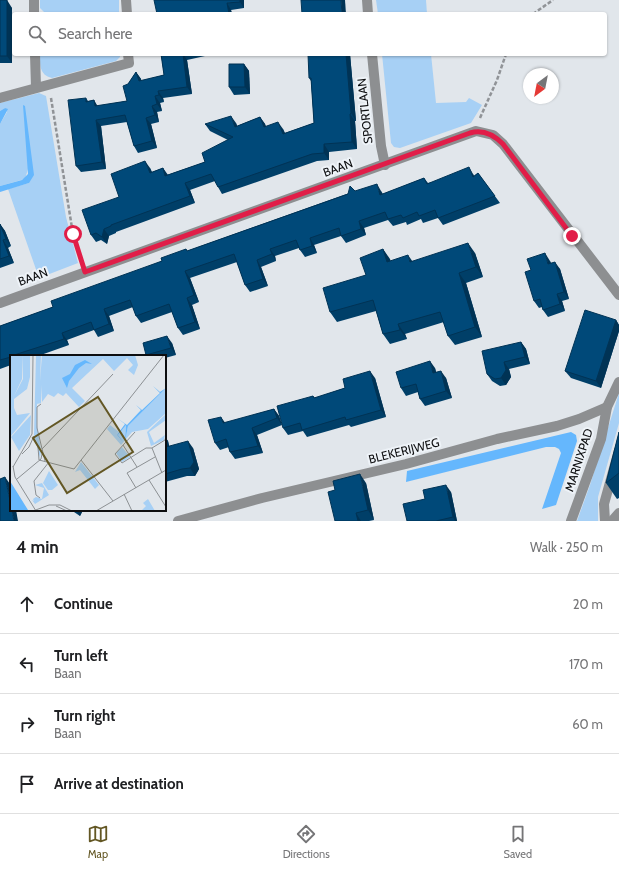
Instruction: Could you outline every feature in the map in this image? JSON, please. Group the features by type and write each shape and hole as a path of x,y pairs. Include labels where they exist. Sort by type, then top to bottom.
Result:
{"street":[{"path":"34,0 34,12"},
{"path":"126,0 126,12"},
{"path":"367,0 368,12"},
{"path":"35,56 36,87"},
{"path":"0,98 36,87 49,86 129,63 128,56"},
{"name":"SPORTLAAN","path":"372,56 381,146 385,165"},
{"path":"476,131 493,135 503,144 617,290"},
{"name":"BAAN","path":"0,303 476,131"},
{"path":"607,407 619,382"},
{"name":"BLEKERIJWEG","path":"178,521 262,498 406,464 497,439 557,426 579,419 607,407"},
{"name":"MARNIXPAD","path":"571,521 601,439 607,407"},
{"path":"605,521 604,504 619,450"},
{"path":"612,521 619,513"}],"path":[{"path":"536,12 553,0"},
{"path":"476,131 476,126 497,80 505,56"},
{"path":"49,86 73,234 85,272"}],"shaded area":[{"path":"40,0 119,0 119,12 44,12 40,8"},
{"path":"376,0 426,0 427,12 378,12"},
{"path":"40,56 120,56 116,61 52,78 48,77 42,72"},
{"path":"382,56 431,56 436,103 466,102 469,98 482,105 471,123 400,148 394,147 391,143"},
{"path":"39,93 46,96 66,217 78,263 39,278 8,189 29,183 28,169 25,179 0,186 0,124 7,112 5,108 0,111 0,103"},
{"path":"619,393 619,423 598,497 598,521 577,521 590,485"}],"water":[{"path":"23,105 25,106 34,175 29,183 0,192 0,186 22,180 28,174"},
{"path":"5,108 8,109 0,124 0,111"},
{"path":"571,432 576,435 577,441 556,505 542,509 561,453 559,449 555,447 546,447 406,482 407,471"}],"building":[{"path":"0,0 7,0 7,56 0,56"},
{"path":"154,0 240,0 240,2 227,3 229,12 157,12"},
{"path":"301,0 341,0 342,12 302,12"},
{"path":"161,56 183,56 187,87 158,91 159,95 155,96 157,104 152,106 155,115 146,118 152,141 134,146 125,115 96,120 102,162 76,166 68,100 86,98 86,102 94,100 95,106 127,101 123,86 128,84 136,72 139,81 164,75"},
{"path":"308,56 346,56 352,142 324,144 324,153 312,154 218,187 211,174 185,183 190,196 111,225 104,229 102,237 96,233 91,235 82,210 119,197 111,174 145,161 150,173 163,168 165,176 205,162 202,153 233,137 205,124 231,116 235,127 260,117 264,127 278,122 283,134 314,123 311,78 309,78"},
{"path":"229,64 244,64 245,87 229,87"},
{"path":"469,167 473,177 478,173 495,196 438,218 435,210 419,216 417,212 403,218 401,215 388,219 385,212 359,221 361,229 341,236 339,228 310,238 312,246 300,250 296,240 270,249 272,254 257,260 263,279 245,285 234,254 185,271 194,295 187,298 195,322 178,328 169,304 136,316 130,300 104,309 109,324 94,330 91,322 62,333 64,339 10,355 10,357 0,360 0,326 53,307 51,301 162,261 161,258 186,249 187,251 348,194 350,186 355,191 377,184 380,195 424,178 427,184"},
{"path":"0,224 6,239 3,240 9,256 0,259"},
{"path":"468,243 476,267 459,273 475,327 448,336 440,312 398,324 400,330 383,334 373,300 330,312 323,288 366,275 360,258 383,249 387,262 408,255 410,262"},
{"path":"545,253 548,264 555,262 564,292 557,294 560,304 543,310 540,299 534,301 525,272 531,270 527,259"},
{"path":"585,310 616,320 596,381 565,371"},
{"path":"167,336 171,348 146,355 143,343"},
{"path":"521,342 525,357 504,362 506,370 501,378 495,379 487,374 482,351"},
{"path":"430,361 433,373 441,371 446,391 420,399 416,384 401,388 396,372"},
{"path":"370,371 381,410 346,420 345,417 302,430 300,423 283,428 277,406 313,396 314,398 345,388 343,379"},
{"path":"274,409 277,418 252,428 258,446 230,452 226,439 215,443 208,420 221,417 223,423"},
{"path":"619,432 619,473 606,483"},
{"path":"188,441 194,462 190,468 166,474 166,447"},
{"path":"360,474 368,510 356,513 358,521 335,521 328,492 335,490 333,481"},
{"path":"5,477 10,500 10,511 12,511 14,521 0,521 0,479"},
{"path":"446,485 453,517 436,521 407,521 403,504 425,499 423,490"}],"route":[{"path":"73,234 85,272 385,165 470,133 480,131 493,135 503,144 572,236"}]}
